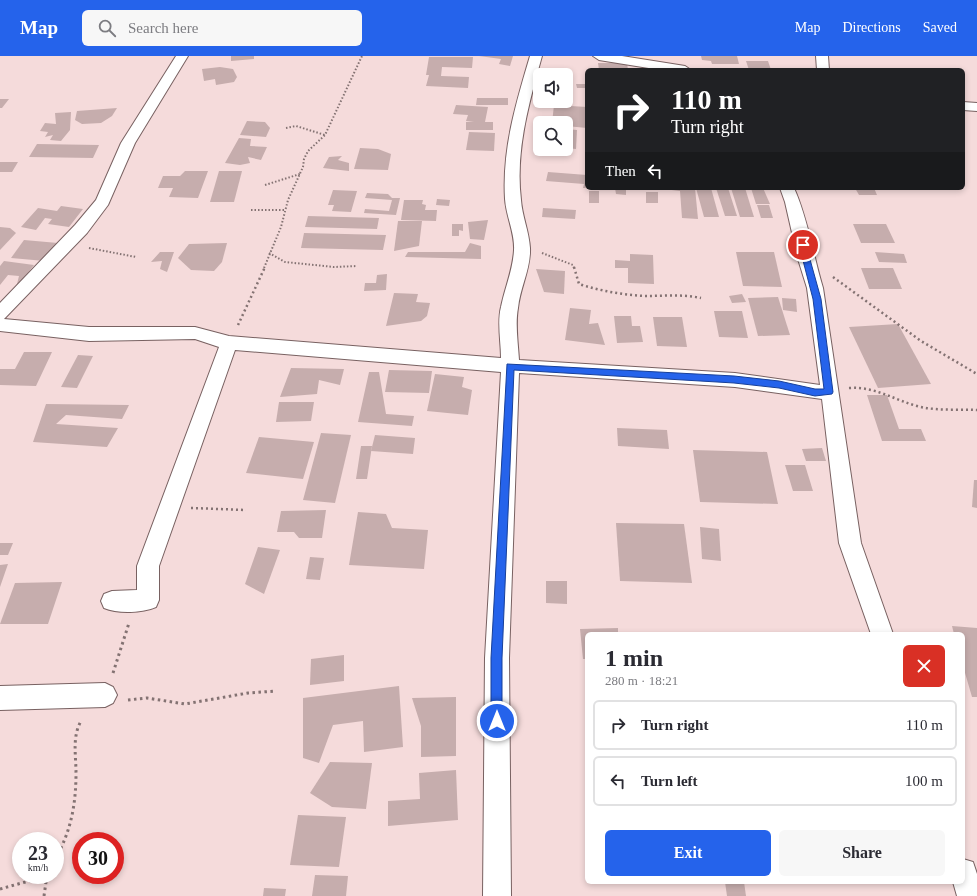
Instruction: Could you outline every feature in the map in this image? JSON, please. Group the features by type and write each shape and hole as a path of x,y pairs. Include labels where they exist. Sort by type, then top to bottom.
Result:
{"street":[{"path":"0,314 67,244 103,202 128,143 182,56"},
{"path":"497,896 497,658 510,366 509,308 519,273 522,249 520,230 513,201 512,166 519,115 536,56"},
{"path":"600,56 673,68"},
{"path":"822,56 823,68"},
{"path":"965,106 977,107"},
{"path":"788,190 793,202 806,259 815,288 820,316 850,543 881,632"},
{"path":"0,325 89,334 195,333 230,343 510,366 734,380 779,385 815,392 829,392"},
{"path":"112,601 148,600 148,566 230,343"},
{"path":"0,698 104,699"},
{"path":"965,878 971,896"}],"path":[{"path":"230,343 261,277 280,227 288,200 300,174 308,151 325,134 332,122 362,56"},
{"path":"286,128 296,126 325,134"},
{"path":"265,185 300,174"},
{"path":"251,210 285,210"},
{"path":"67,244 136,257"},
{"path":"522,249 553,256 573,265 579,284 598,291 655,296 684,294 701,298"},
{"path":"269,253 285,262 334,267 357,266"},
{"path":"806,259 957,365 977,374"},
{"path":"829,392 854,387 867,388 883,392 921,406 977,410"},
{"path":"169,510 204,508 246,510"},
{"path":"64,843 71,824 75,796 74,741 78,726 80,722 104,699 130,620 128,613 112,601"},
{"path":"104,699 147,698 185,704 248,693 276,691"},
{"path":"0,889 17,884"},
{"path":"44,896 46,884"}],"building":[{"path":"231,56 254,56 254,59 231,61"},
{"path":"479,56 513,56 510,66 499,64 501,59"},
{"path":"701,56 737,56 739,64 712,64 711,61 702,60"},
{"path":"429,57 473,57 472,68 442,67 441,76 469,77 468,88 426,86 429,75 426,75"},
{"path":"746,61 768,61 770,68 748,68"},
{"path":"598,63 627,63 628,68 599,68"},
{"path":"220,67 233,69 237,77 234,82 216,85 215,79 204,81 202,69"},
{"path":"576,84 585,84 585,88 577,88"},
{"path":"477,98 508,98 508,105 476,105"},
{"path":"0,99 9,99 2,108 0,108"},
{"path":"456,105 488,107 485,122 493,122 493,130 466,130 466,122 474,122 466,121 468,115 453,114"},
{"path":"585,107 585,128 573,127 573,116 553,116 554,108"},
{"path":"117,108 112,116 101,123 82,124 75,120 77,111"},
{"path":"71,112 70,130 61,141 50,140 53,135 45,137 48,132 40,131 45,123 56,124 55,113"},
{"path":"247,121 265,122 270,128 266,137 240,135"},
{"path":"573,130 577,130 576,149 573,149"},
{"path":"469,132 495,133 494,151 466,150"},
{"path":"239,138 251,139 250,146 267,147 261,160 248,157 250,163 240,165 225,163"},
{"path":"37,144 99,145 93,158 29,157"},
{"path":"360,148 378,149 391,154 388,170 354,169"},
{"path":"342,156 338,160 349,163 349,171 323,168 329,157"},
{"path":"0,162 18,162 12,172 0,172"},
{"path":"185,171 208,171 198,198 169,197 173,188 158,188 163,176 180,176"},
{"path":"219,171 242,171 234,202 210,202"},
{"path":"548,172 585,175 585,188 583,188 584,184 546,181"},
{"path":"333,190 357,191 351,212 332,211 334,205 328,205"},
{"path":"615,190 626,190 626,195 616,194"},
{"path":"672,190 695,190 698,219 682,218 680,191"},
{"path":"697,190 712,190 719,217 704,217"},
{"path":"717,190 729,190 737,216 725,216"},
{"path":"732,190 746,190 754,217 740,217"},
{"path":"752,190 764,190 770,204 756,204"},
{"path":"856,190 875,190 877,195 859,195"},
{"path":"589,191 599,191 599,203 589,203"},
{"path":"646,192 658,192 658,203 646,203"},
{"path":"367,193 388,194 392,198 400,198 396,215 364,213 365,209 389,211 392,200 365,198"},
{"path":"437,199 450,200 449,206 436,205"},
{"path":"404,200 423,200 422,204 426,205 425,210 437,210 436,221 401,220"},
{"path":"757,205 769,205 773,218 761,218"},
{"path":"61,206 83,209 69,227 48,224 52,219 45,218 36,230 21,227 38,208 57,211"},
{"path":"543,208 576,210 575,219 542,217"},
{"path":"308,216 379,218 377,229 305,227"},
{"path":"488,220 484,240 470,239 468,222"},
{"path":"398,221 422,221 419,246 394,251"},
{"path":"452,224 463,224 463,231 459,230 459,236 452,236"},
{"path":"853,224 886,224 895,243 861,243"},
{"path":"0,227 10,228 16,233 0,250"},
{"path":"304,233 386,235 383,250 301,248"},
{"path":"24,240 58,243 45,261 11,258"},
{"path":"227,243 222,262 214,271 191,270 178,258 189,244"},
{"path":"470,243 481,246 481,259 405,257 408,252 465,252"},
{"path":"160,252 174,252 167,272 160,269 162,261 151,262"},
{"path":"736,252 774,252 782,287 743,286"},
{"path":"875,252 904,254 907,263 879,262"},
{"path":"630,254 653,255 654,284 628,283 628,268 615,268 615,260 630,261"},
{"path":"4,261 34,265 16,288 19,276 8,275 0,285 0,266"},
{"path":"861,268 893,268 902,289 869,289"},
{"path":"536,269 565,271 564,294 544,292"},
{"path":"387,274 386,290 364,291 365,283 376,283 377,275"},
{"path":"394,293 418,294 416,302 430,303 427,316 421,321 386,326"},
{"path":"742,294 746,302 732,303 729,296"},
{"path":"778,297 790,335 758,336 748,298"},
{"path":"782,298 796,299 797,312 783,310"},
{"path":"570,308 591,310 589,324 598,323 605,345 565,340"},
{"path":"714,311 742,311 748,338 719,337"},
{"path":"614,316 631,316 632,326 640,326 643,342 617,343"},
{"path":"653,317 682,317 687,347 657,346"},
{"path":"898,324 931,384 878,388 849,327"},
{"path":"24,352 52,352 36,386 0,385 0,369 15,369"},
{"path":"78,355 93,356 77,388 61,387"},
{"path":"291,368 344,369 340,385 319,380 317,394 280,397"},
{"path":"389,370 432,371 429,393 385,392"},
{"path":"369,372 379,372 386,414 414,416 412,426 358,422"},
{"path":"435,374 464,377 462,387 472,390 468,415 427,411"},
{"path":"867,395 887,395 899,429 921,429 926,441 882,441"},
{"path":"279,402 314,402 311,421 276,422"},
{"path":"46,404 129,405 122,419 66,415 56,424 118,428 107,447 33,442"},
{"path":"617,428 667,430 669,449 618,446"},
{"path":"321,433 351,435 335,503 303,500"},
{"path":"375,435 415,438 413,454 371,451"},
{"path":"259,437 314,442 303,479 246,473"},
{"path":"361,446 372,446 367,479 356,479"},
{"path":"822,448 826,461 806,461 802,449"},
{"path":"693,450 767,452 778,504 700,502"},
{"path":"785,465 805,465 813,491 793,491"},
{"path":"974,480 977,480 977,508 972,507"},
{"path":"326,510 322,538 299,538 294,532 277,532 281,511"},
{"path":"358,512 386,514 392,528 428,530 424,569 349,565"},
{"path":"616,523 684,524 692,583 620,581"},
{"path":"700,527 719,529 721,561 702,559"},
{"path":"0,543 13,543 8,555 0,555"},
{"path":"258,547 280,550 264,594 245,584"},
{"path":"310,557 324,558 320,580 306,579"},
{"path":"8,564 0,587 0,565"},
{"path":"546,581 567,581 567,604 546,603"},
{"path":"62,582 48,624 0,624 15,583"},
{"path":"952,626 977,628 977,697 972,697 965,673 965,632 954,632"},
{"path":"618,628 618,632 585,632 585,659 583,659 580,629"},
{"path":"344,655 344,681 310,685 311,659"},
{"path":"399,686 403,747 364,752 363,721 333,725 319,763 303,758 303,698"},
{"path":"456,697 456,756 421,757 421,726 412,698"},
{"path":"330,762 372,763 366,809 332,807 310,793"},
{"path":"456,770 458,820 388,826 388,801 420,799 419,773"},
{"path":"298,815 346,817 339,867 290,865"},
{"path":"315,875 348,876 346,896 312,896"},
{"path":"725,884 744,884 746,896 727,896"},
{"path":"264,888 286,889 285,896 263,896"}],"route":[{"path":"497,721 497,658 510,366 734,380 779,385 815,392 829,392 817,299 803,245"}]}
